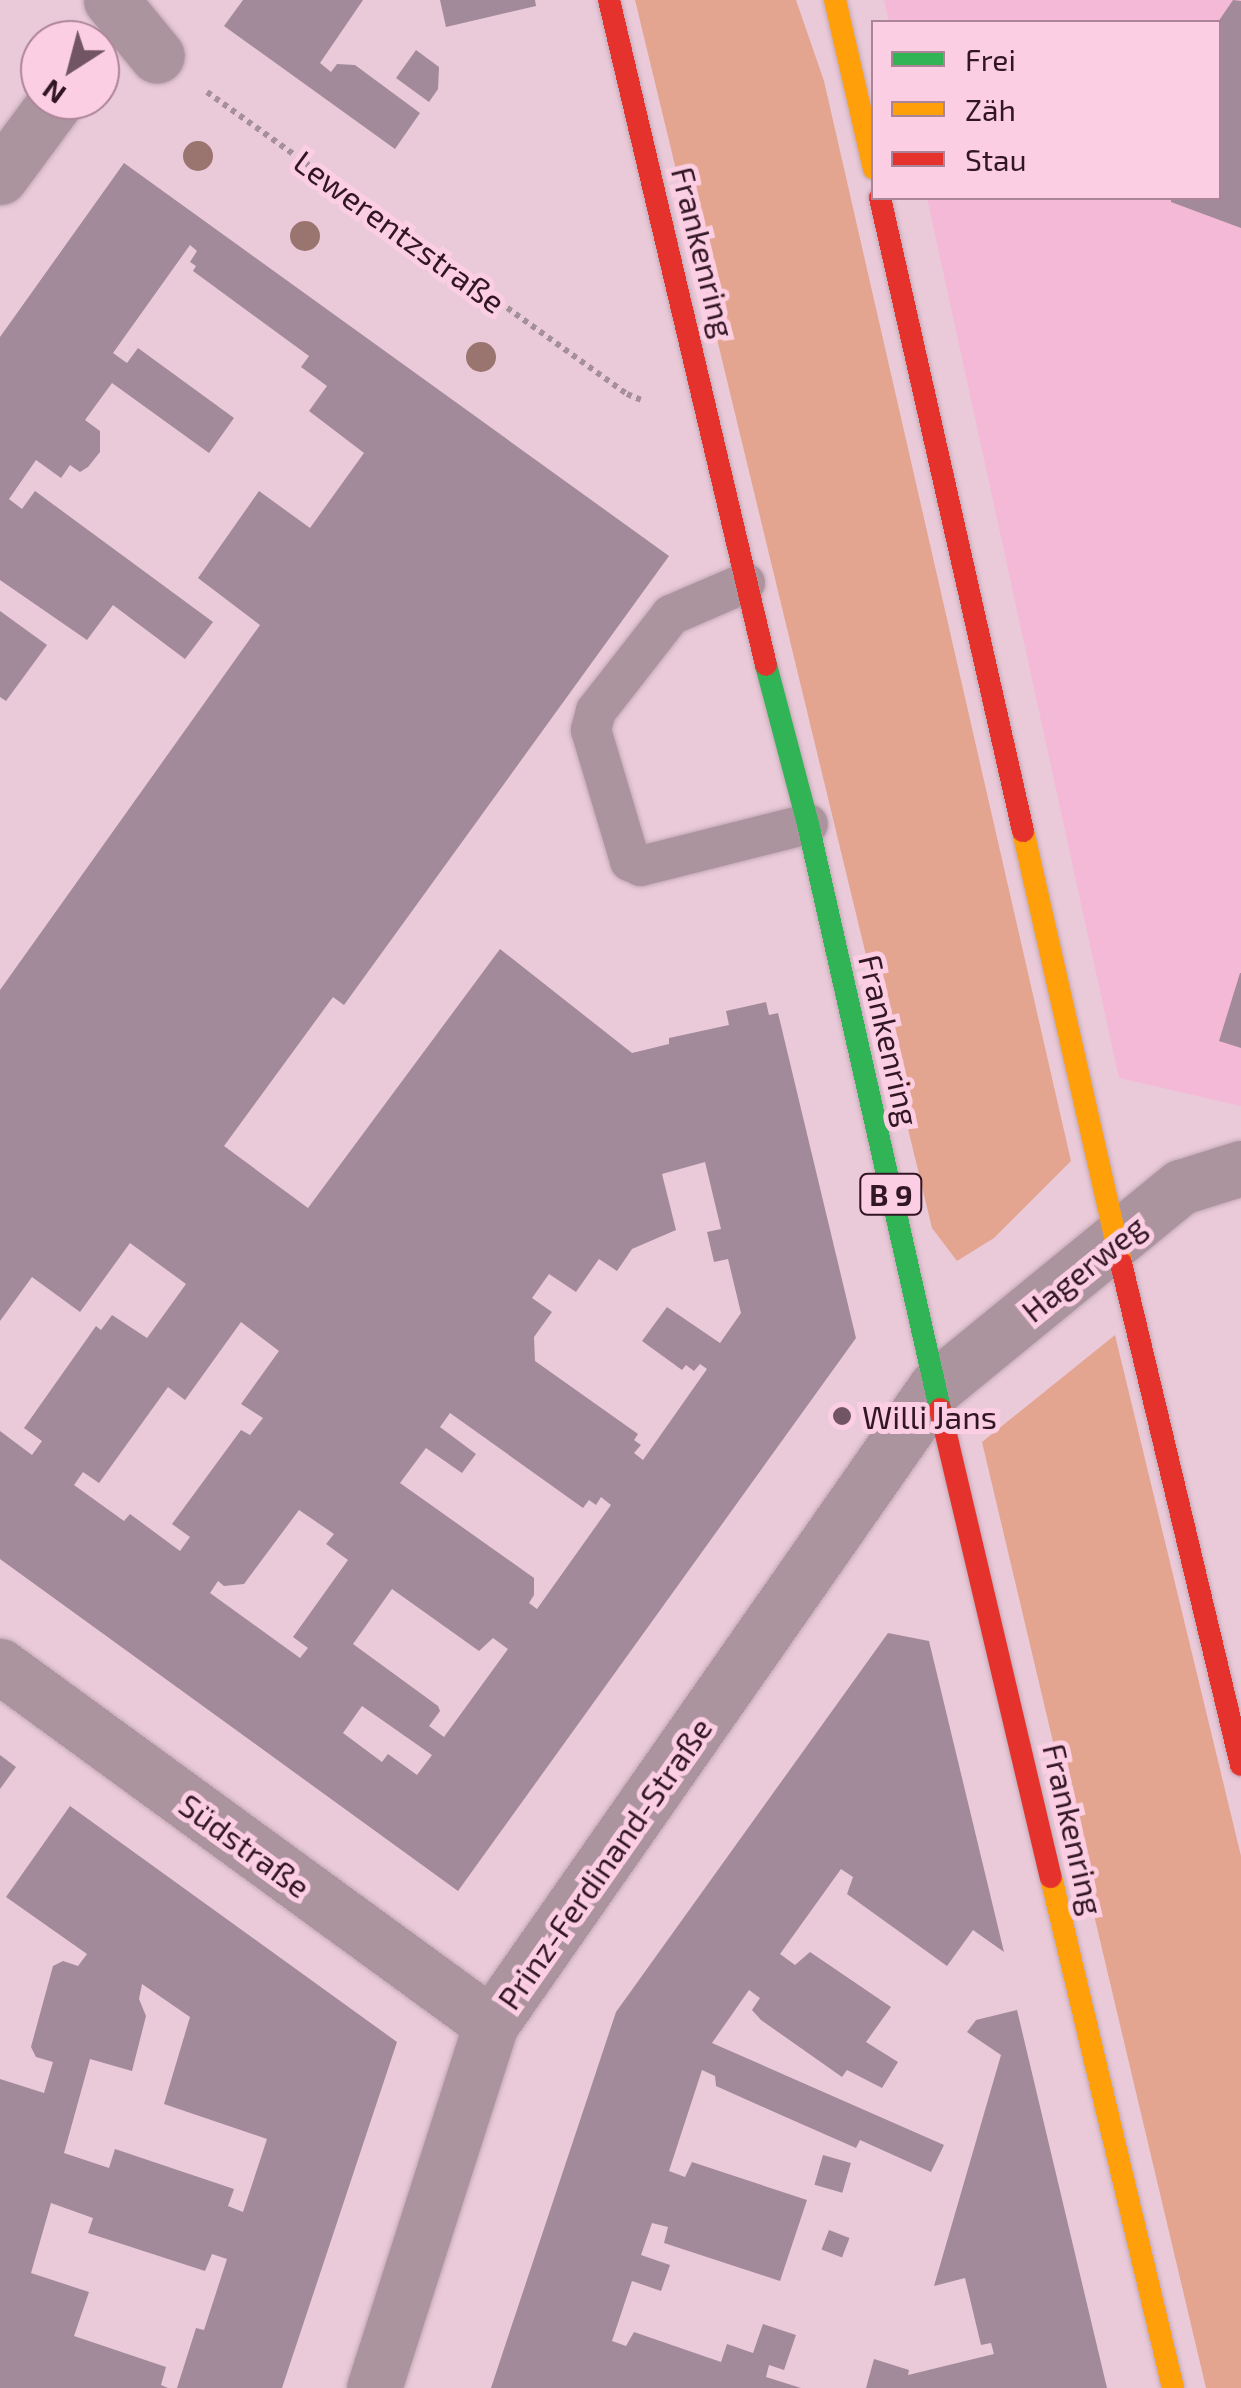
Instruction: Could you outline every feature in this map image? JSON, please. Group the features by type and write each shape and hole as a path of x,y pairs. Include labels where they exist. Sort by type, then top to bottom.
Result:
{"main road":[{"name":"Frankenring","path":"609,0 713,428 745,584 808,824 935,1388 1173,2388"},
{"path":"836,0 871,155"},
{"path":"880,200 1116,1242 1241,1765"}],"street":[{"path":"115,13 158,56"},
{"path":"0,177 41,120"},
{"name":"Hagerweg","path":"935,1388 1180,1187 1241,1168"},
{"name":"Prinz-Ferdinand-Straße","path":"374,2388 491,2024 935,1388"},
{"name":"Südstraße","path":"0,1666 491,2024"}],"lane":[{"path":"745,584 671,615 596,711 591,730 630,861 641,866 808,824"}],"path":[{"name":"Lewerentzstraße","path":"158,56 628,394 713,428"}],"shaded area":[{"path":"635,0 796,0 824,81 1071,1161 994,1238 957,1261 932,1228"},
{"path":"884,0 1241,0 1241,1106 1119,1078 927,200 1221,200 1221,20 889,20"},
{"path":"1115,1335 1241,1856 1241,2388 1206,2388 982,1442"}],"building":[{"path":"243,0 363,0 320,63 331,72 337,64 355,65 420,113 395,149 224,26"},
{"path":"440,0 535,0 536,6 446,27"},
{"path":"1233,0 1241,1 1241,228 1171,202 1221,200 1219,20"},
{"path":"416,50 439,67 438,89 429,102 396,78"},
{"path":"124,163 669,556 344,1005 333,997 224,1146 308,1208 500,949 632,1053 669,1044 669,1038 729,1025 726,1011 766,1002 769,1015 778,1013 856,1338 458,1891 0,1559 0,1431 32,1455 42,1441 24,1428 96,1326 101,1330 112,1315 147,1338 186,1284 130,1243 80,1312 32,1277 0,1321 0,990 260,625 198,578 259,491 310,528 364,453 309,411 327,386 301,367 309,356 193,271 196,266 190,262 197,251 190,245 113,353 127,363 138,348 234,418 209,453 112,383 85,420 100,431 100,452 88,467 80,472 70,465 61,478 36,460 9,499 22,509 35,491 213,622 185,659 113,605 87,640 0,580 0,337","holes":["705,1162 721,1229 707,1232 714,1262 728,1259 741,1313 720,1343 667,1307 642,1341 682,1370 686,1365 694,1371 700,1364 707,1369 643,1460 634,1453 641,1445 634,1440 638,1434 535,1361 534,1337 552,1312 532,1298 549,1274 576,1292 599,1259 617,1271 632,1249 676,1230 662,1174","241,1322 279,1351 241,1404 263,1418 250,1435 241,1430 172,1524 190,1537 180,1551 130,1514 124,1521 74,1485 83,1472 99,1483 168,1387 185,1400","450,1413 583,1508 589,1500 596,1505 601,1497 611,1505 537,1609 529,1603 534,1595 534,1578 400,1483 426,1448 462,1473 476,1454 440,1427","299,1510 334,1534 326,1544 348,1560 293,1637 308,1648 300,1658 210,1593 218,1581 224,1586 244,1584","392,1589 479,1651 493,1638 508,1649 444,1737 429,1726 440,1711 353,1644","362,1706 432,1755 417,1775 388,1754 382,1762 343,1733"]},
{"path":"0,611 47,645 6,701 0,697"},
{"path":"1241,973 1241,1048 1219,1041"},
{"path":"888,1633 929,1641 1004,1952 973,1930 947,1966 847,1894 853,1877 841,1869 780,1954 795,1965 810,1952 891,2007 866,2042 898,2062 882,2088 847,2070 842,2077 761,2020 752,2010 760,1998 749,1990 712,2043 944,2145 931,2172 860,2140 856,2148 781,2115 716,2086 715,2076 702,2070 669,2171 685,2177 692,2162 807,2200 780,2281 664,2243 668,2227 652,2223 641,2255 670,2265 661,2291 632,2281 612,2341 626,2346 634,2332 721,2362 727,2344 753,2353 763,2324 796,2335 784,2370 769,2365 766,2377 801,2388 491,2388 616,2012"},
{"path":"0,1755 16,1767 0,1789"},
{"path":"70,1806 397,2042 282,2388 177,2388 196,2328 204,2330 227,2259 212,2254 205,2271 88,2233 93,2218 51,2203 31,2273 89,2292 74,2336 166,2367 161,2385 168,2388 0,2388 0,2079 44,2093 53,2062 36,2057 31,2047 53,1966 63,1961 78,1966 87,1954 6,1897","holes":["142,1984 190,2017 164,2104 267,2139 243,2212 228,2206 234,2189 115,2149 109,2168 64,2153 90,2059 132,2071 146,2016 139,1999"]},
{"path":"1017,2010 1107,2388 866,2388 874,2359 909,2370 908,2375 994,2354 991,2343 981,2345 965,2278 934,2286 1001,2055 967,2032 976,2020"},
{"path":"823,2155 851,2163 842,2193 814,2185"},
{"path":"829,2230 850,2238 842,2257 821,2250"}],"traffic: fast":[{"path":"766,665 808,824 940,1409"}],"traffic: slow":[{"path":"835,0 871,156"},
{"path":"1023,831 1121,1263"},
{"path":"1051,1877 1173,2388"}],"traffic: jam":[{"path":"609,0 766,665"},
{"path":"880,200 1023,831"},
{"path":"1121,1263 1241,1765"},
{"path":"940,1409 1051,1877"}],"place":[{"name":"Willi Jans","path":"842,1416"}]}
